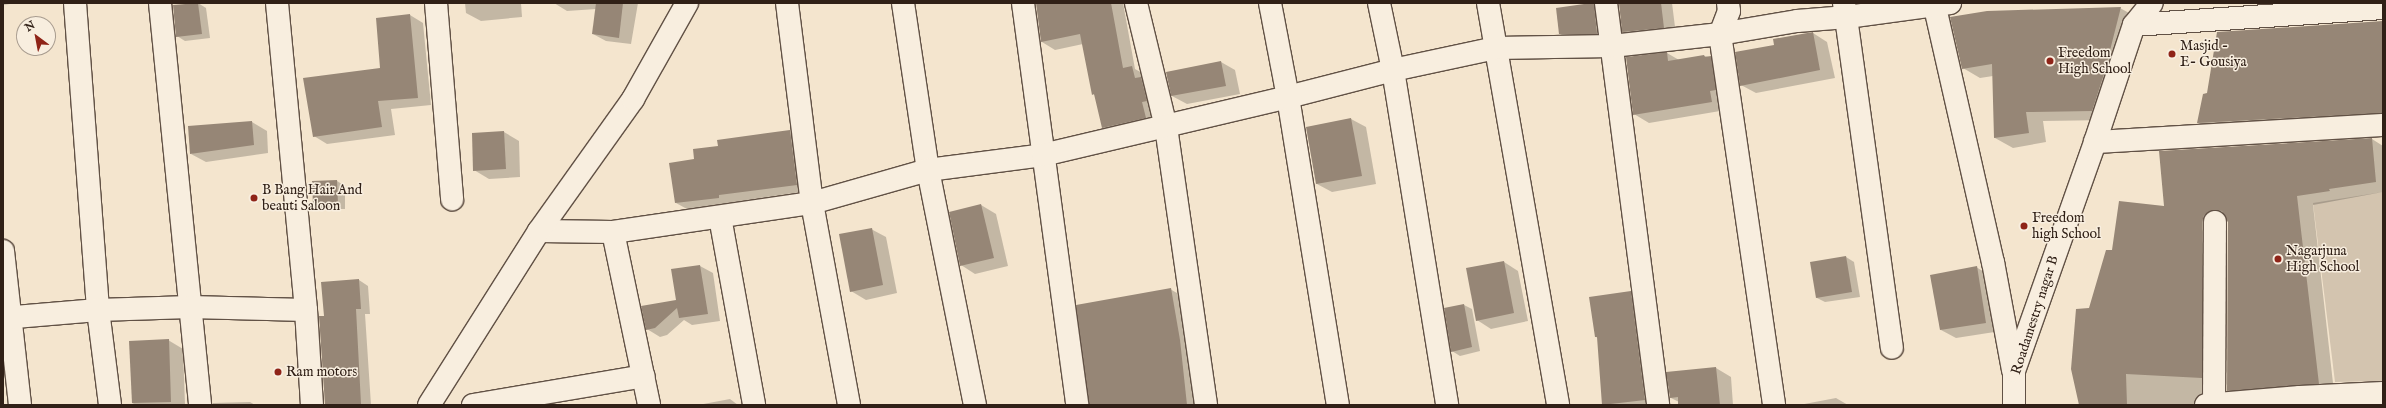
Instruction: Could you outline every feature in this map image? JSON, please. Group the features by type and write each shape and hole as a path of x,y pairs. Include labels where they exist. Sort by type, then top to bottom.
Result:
{"street":[{"path":"75,3 98,310 110,405"},
{"path":"160,3 200,405"},
{"path":"277,3 306,310 312,405"},
{"path":"436,3 452,199"},
{"path":"429,405 539,231 633,99 687,3"},
{"path":"787,3 812,203 850,405"},
{"path":"903,3 928,170 975,405"},
{"path":"1023,3 1077,405"},
{"path":"1136,3 1166,127 1206,405"},
{"path":"1270,3 1288,97 1338,405"},
{"path":"1379,3 1393,70 1447,405"},
{"path":"1488,3 1558,405"},
{"path":"1606,3 1658,405"},
{"path":"1728,3 1729,11 1720,34 1774,405"},
{"name":"Roadamestry nagar B","path":"2014,405 2014,371 2095,142 2134,25 2152,3"},
{"path":"539,231 614,232 812,203 928,170 1043,155 1166,127 1393,70 1496,48 1612,46 1720,34 1797,21 1845,10 1939,4 1993,262 2014,371"},
{"path":"2134,25 2383,8"},
{"path":"1845,10 1892,348"},
{"path":"2095,142 2383,125"},
{"path":"720,217 754,405"},
{"path":"2215,222 2222,404 2343,400 2383,393"},
{"path":"614,232 649,405"},
{"path":"3,251 7,318 20,405"},
{"path":"7,318 98,310 190,307 306,310"},
{"path":"473,405 644,376"}],"shaded area":[{"path":"2383,192 2383,381 2335,382 2313,203"}],"building":[{"path":"198,3 202,34 176,37 173,5"},
{"path":"596,3 623,3 619,38 592,34"},
{"path":"1036,3 1111,3 1123,68 1132,66 1135,78 1141,77 1147,101 1142,102 1146,118 1102,128 1094,94 1092,95 1080,34 1041,42"},
{"path":"1594,3 1597,34 1559,34 1556,8"},
{"path":"1619,3 1661,3 1664,28 1622,32"},
{"name":"Freedom High School","path":"2121,7 2104,74 2092,111 2026,112 2029,133 1994,138 1992,64 1962,69 1950,17 1987,11"},
{"path":"410,14 418,98 378,101 382,127 313,137 303,78 380,68 376,18"},
{"path":"2383,21 2383,113 2197,123 2203,94 2207,93 2217,32"},
{"path":"1813,32 1820,70 1740,86 1735,52 1774,45 1773,39"},
{"path":"1667,52 1668,61 1704,55 1705,57 1711,56 1716,90 1710,91 1712,102 1633,115 1626,57"},
{"path":"1221,61 1226,86 1171,96 1166,72"},
{"path":"1351,118 1362,176 1316,184 1306,127"},
{"path":"252,121 254,145 190,154 188,126"},
{"path":"790,130 797,185 719,195 719,198 675,203 669,163 694,159 693,149 718,146 717,140"},
{"path":"504,131 506,169 473,171 472,133"},
{"path":"2372,138 2376,182 2329,189 2330,191 2297,196 2319,384 2227,391 2228,222 2222,211 2215,210 2204,215 2202,222 2202,378 2126,374 2127,405 2079,405 2071,369 2076,309 2089,308 2106,250 2112,250 2119,201 2164,206 2159,151"},
{"path":"337,180 338,205 313,205 312,181"},
{"path":"981,204 994,258 960,266 949,212"},
{"path":"872,228 883,285 850,292 839,234"},
{"path":"1846,256 1852,292 1816,298 1810,262"},
{"path":"1504,261 1514,313 1476,321 1466,268"},
{"path":"700,265 708,314 679,318 677,308 655,328 646,330 641,306 676,300 671,269"},
{"path":"1977,266 1986,323 1940,330 1930,275"},
{"path":"359,279 361,309 356,309 361,404 325,405 319,316 324,316 321,282"},
{"path":"1171,288 1180,340 1187,405 1089,405 1076,305"},
{"path":"1631,291 1645,400 1602,405 1597,337 1595,337 1589,297"},
{"path":"1464,304 1472,347 1451,352 1444,308"},
{"path":"169,339 171,402 132,403 129,341"},
{"path":"1716,367 1720,405 1678,405 1678,397 1670,398 1666,372"}],"place":[{"name":"Masjid - E- Gousiya","path":"2172,54"},
{"name":"Freedom High School","path":"2050,61"},
{"name":"B Bang Hair And beauti Saloon","path":"254,198"},
{"name":"Freedom high School","path":"2024,226"},
{"name":"Nagarjuna High School","path":"2278,259"},
{"name":"Ram motors","path":"278,372"}]}
